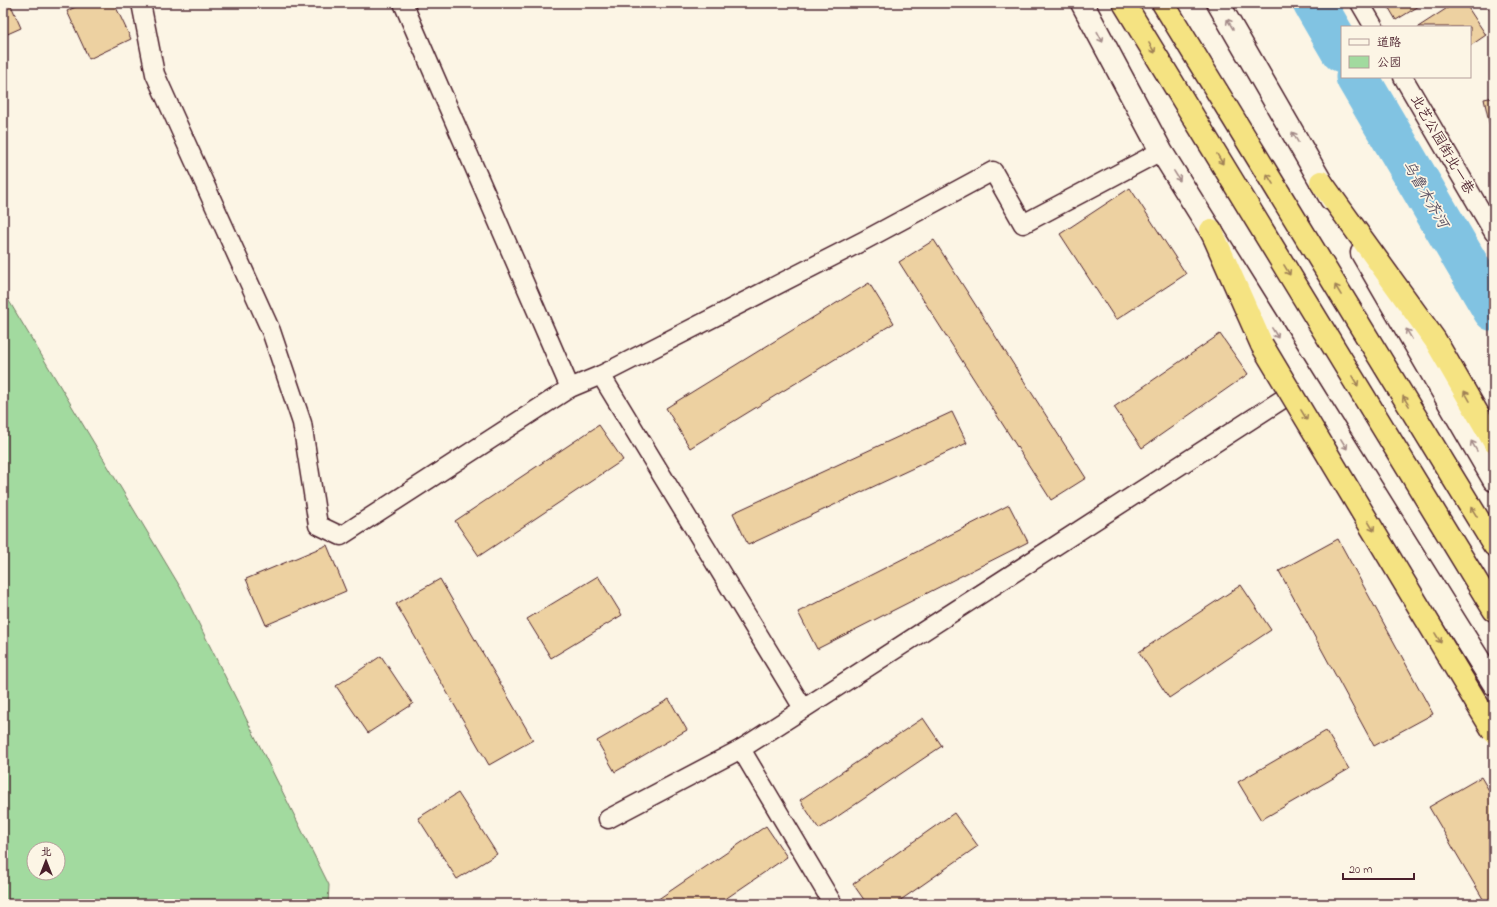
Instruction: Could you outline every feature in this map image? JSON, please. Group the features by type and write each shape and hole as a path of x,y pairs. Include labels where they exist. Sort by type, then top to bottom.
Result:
{"highway":[{"path":"1124,3 1494,610"},
{"path":"1163,3 1494,545"},
{"path":"1321,182 1435,340 1494,442"},
{"path":"1211,230 1262,345 1494,732"}],"main road":[{"path":"1082,3 1161,151 1494,684"},
{"path":"1218,3 1494,480"}],"street":[{"path":"141,3 155,74 274,338 302,423 318,524 341,536 570,388 601,374 865,240 993,171 1023,224 1161,151"},
{"path":"403,3 570,388"},
{"path":"1360,3 1373,26"},
{"name":"北艺公园街北一巷","path":"1404,78 1494,233"},
{"path":"601,374 803,708"},
{"path":"608,819 741,749 1307,384"},
{"path":"741,749 833,904"}],"green space":[{"path":"3,291 182,590 329,885 328,904 3,904"}],"building":[{"path":"3,3 10,3 21,28 3,36"},
{"path":"84,3 114,3 131,39 89,59 67,11"},
{"path":"1386,3 1424,3 1396,20"},
{"path":"1455,3 1465,3 1486,35 1471,45 1471,26 1420,26"},
{"path":"1494,97 1494,130 1491,131 1484,99"},
{"path":"1130,188 1186,274 1116,320 1060,234"},
{"path":"934,240 1086,478 1051,500 899,262"},
{"path":"869,283 894,323 690,448 666,408"},
{"path":"1220,334 1248,374 1142,448 1114,407"},
{"path":"952,412 967,443 748,545 733,513"},
{"path":"599,425 623,460 479,556 455,521"},
{"path":"1009,505 1028,542 817,649 798,612"},
{"path":"1338,539 1433,714 1374,746 1279,571"},
{"path":"327,545 346,591 266,625 246,579"},
{"path":"598,576 622,615 551,658 527,619"},
{"path":"440,579 533,740 489,765 396,604"},
{"path":"1241,585 1271,630 1169,698 1139,652"},
{"path":"381,656 413,704 368,733 336,686"},
{"path":"669,699 687,730 615,772 597,741"},
{"path":"923,718 942,746 819,829 800,800"},
{"path":"1326,731 1349,769 1261,820 1238,782"},
{"path":"1481,777 1494,799 1494,904 1486,904 1429,807"},
{"path":"458,793 497,854 457,879 418,818"},
{"path":"954,813 978,846 895,904 867,904 853,884"},
{"path":"766,826 787,857 718,904 651,904"}],"waterway":[{"name":"乌鲁木齐河","path":"1314,3 1341,49"},
{"name":"乌鲁木齐河","path":"1358,78 1494,310"}]}
